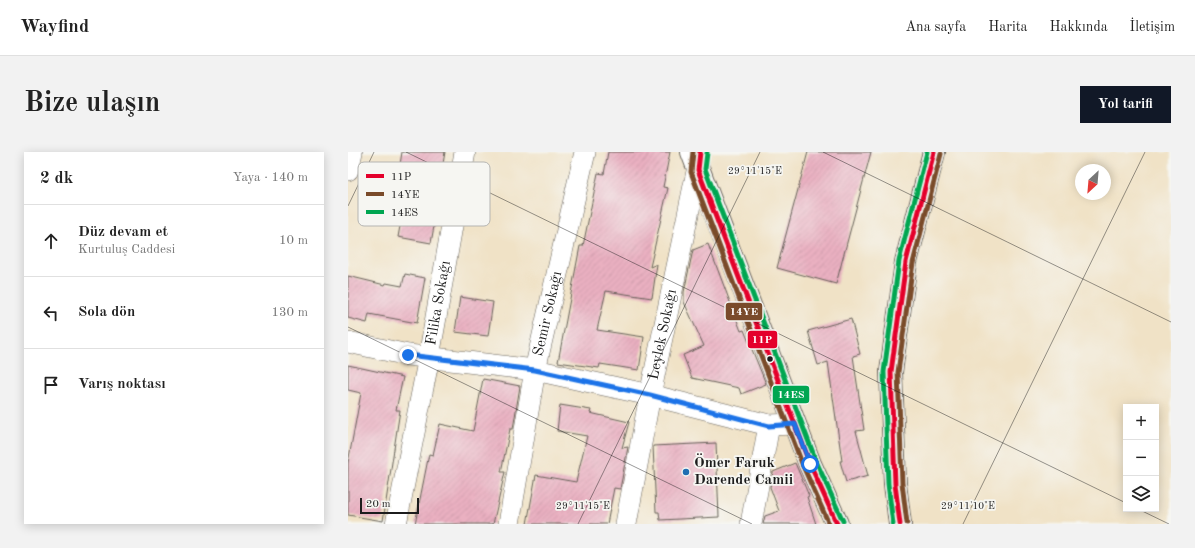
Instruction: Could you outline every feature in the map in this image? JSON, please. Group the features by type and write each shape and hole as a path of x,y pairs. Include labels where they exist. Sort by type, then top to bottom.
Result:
{"main road":[{"path":"899,523 895,484 891,372 906,262 934,152"},
{"path":"697,158 810,464 837,524"}],"street":[{"path":"348,170 352,152"},
{"name":"Filika Sokağı","path":"463,162 465,152"},
{"name":"Semir Sokağı","path":"509,524 535,370 585,152"},
{"name":"Leylek Sokağı","path":"626,524 697,158"},
{"name":"Filika Sokağı","path":"396,524 429,357 452,226"},
{"path":"348,342 429,357 535,370 650,395 769,426 795,424"},
{"path":"751,524 769,426"}],"building":[{"path":"402,152 445,152 443,162 400,162"},
{"path":"608,152 670,152 663,187 668,188 650,267 657,264 652,298 606,291 597,330 644,337 639,370 600,364 599,368 558,362 580,246 583,246 598,173 604,174"},
{"path":"808,152 871,152 836,284 777,268"},
{"path":"400,226 434,226 431,243 398,237"},
{"path":"708,244 741,331 744,330 766,384 741,394 739,388 692,378 683,355 704,346 684,302 684,292 693,250"},
{"path":"405,274 425,278 417,323 369,314 367,323 348,318 348,276 385,285 386,283 402,286"},
{"path":"460,297 493,302 488,336 455,332"},
{"path":"851,319 860,354 853,356 864,430 856,431 868,476 846,482 840,461 842,461 828,362 818,365 808,331"},
{"path":"348,365 403,377 396,410 400,410 383,521 348,515 348,463 361,393 348,390"},
{"path":"483,379 520,386 513,429 510,429 501,472 505,472 493,524 415,524 429,454 433,455 440,424 473,431"},
{"path":"560,405 591,410 590,413 629,422 622,448 628,447 620,489 614,488 607,524 527,524 536,475 576,482 587,436 557,431"},
{"name":"Ömer Faruk Darende Camii","path":"716,443 719,517 660,520 659,512 656,512 653,446"},
{"path":"795,463 809,496 807,497 816,524 763,524 765,516 779,511 770,487 773,472"}],"transit line":[{"name":"14YE","path":"693,152 691,172 803,466 829,524"},
{"name":"11P","path":"700,152 698,170 810,464 837,524"},
{"name":"14ES","path":"893,524 888,484 884,372 899,261 927,152"},
{"name":"11P","path":"900,524 895,484 891,372 906,262 934,152"},
{"name":"14ES","path":"707,153 705,169 816,461 843,521"},
{"name":"14YE","path":"907,523 902,483 898,372 913,263 941,154"}],"place":[{"name":"Ömer Faruk Darende Camii","path":"686,472"}],"route":[{"path":"408,355 535,370 650,395 769,426 795,424 810,464"}]}
